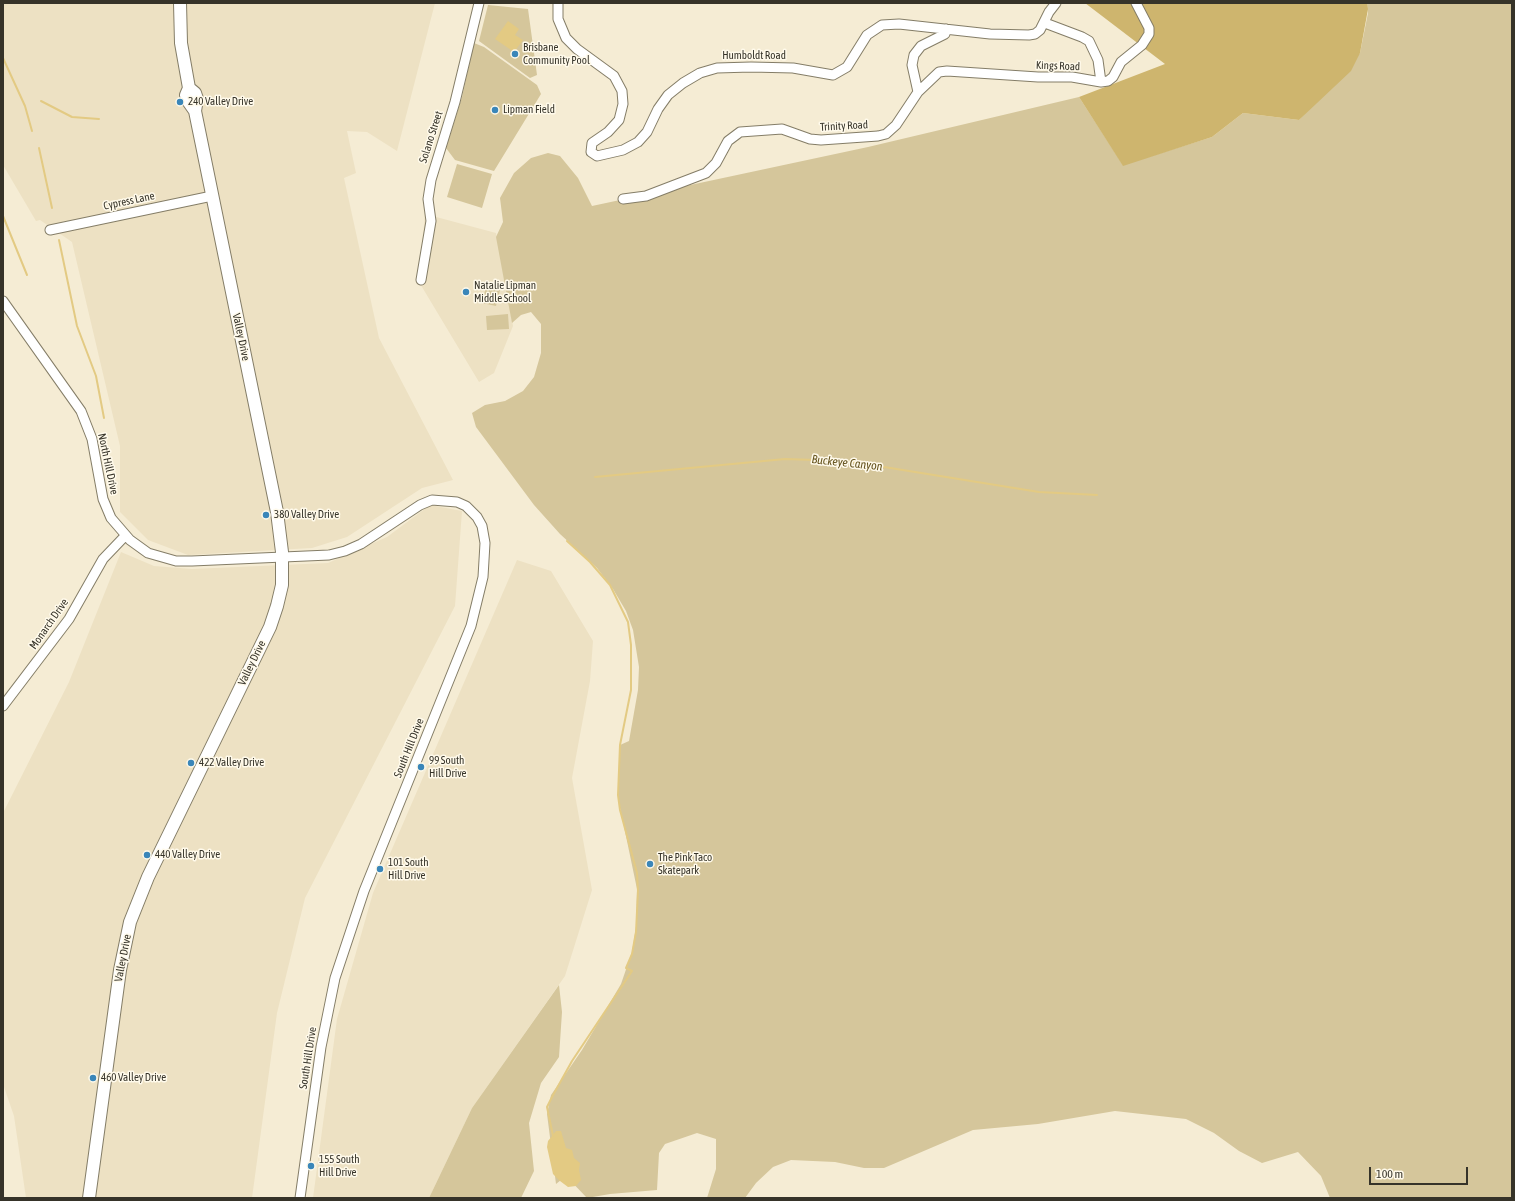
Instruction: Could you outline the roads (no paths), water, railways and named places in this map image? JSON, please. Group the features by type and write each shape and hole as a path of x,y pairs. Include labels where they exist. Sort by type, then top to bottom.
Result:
{"main road":[{"name":"Valley Drive","path":"89,1198 119,977 130,922 148,878 273,620 281,592 282,558 277,512 195,111 186,95 190,88 181,43 180,3"}],"street":[{"name":"Solano Street","path":"421,280 431,221 428,199 431,180 455,102 479,3"},
{"name":"Humboldt Road","path":"558,3 558,19 566,38 577,49 614,76 622,91 623,104 619,120 608,132 592,143 591,152 597,156 623,150 638,142 647,132 658,109 671,92 682,83 700,73 717,68 751,67 793,68 833,74 847,67 867,35 882,25 899,24 1025,35 1037,33 1045,23 1056,3"},
{"path":"1045,23 1089,41 1098,60 1101,82 1108,81 1113,77 1121,62 1142,45 1149,34 1149,28 1136,3"},
{"path":"918,92 912,65 914,55 921,46 945,34 946,29"},
{"name":"Kings Road","path":"918,92 939,72 947,71 1038,77 1072,76 1101,82"},
{"name":"Trinity Road","path":"623,199 646,196 706,173 716,164 728,141 740,132 782,129 810,139 821,140 882,136 892,129 918,92"},
{"name":"Cypress Lane","path":"50,230 212,196"},
{"name":"North Hill Drive","path":"3,300 82,411 92,439 103,499 111,518 125,536 148,553 176,561 282,558"},
{"name":"South Hill Drive","path":"282,558 324,556 345,551 366,541 420,505 432,500 452,501 466,506 477,517 482,526 485,543 481,588 471,626 361,897 335,978 322,1042 300,1198"},
{"name":"Monarch Drive","path":"3,706 69,620 103,559 125,536"}],"waterway":[{"path":"3,58 25,106 32,131"},
{"path":"41,101 72,117 99,119"},
{"path":"39,148 52,208"},
{"path":"3,216 27,275"},
{"path":"59,240 77,326 96,376 104,418"},
{"name":"Buckeye Canyon","path":"595,477 785,459 847,461 1039,492 1097,495"},
{"path":"553,1136 547,1107 572,1061 632,971 626,968 632,954 636,932 638,891 637,873 620,810 618,795 620,745 631,690 631,645 628,622 610,585 590,562 567,541"}],"place":[{"name":"Brisbane Community Pool","path":"515,54"},
{"name":"240 Valley Drive","path":"180,102"},
{"name":"Lipman Field","path":"495,110"},
{"name":"Natalie Lipman Middle School","path":"466,292"},
{"name":"380 Valley Drive","path":"266,515"},
{"name":"422 Valley Drive","path":"191,763"},
{"name":"99 South Hill Drive","path":"421,767"},
{"name":"440 Valley Drive","path":"147,855"},
{"name":"The Pink Taco Skatepark","path":"650,864"},
{"name":"101 South Hill Drive","path":"380,869"},
{"name":"460 Valley Drive","path":"93,1078"},
{"name":"155 South Hill Drive","path":"311,1166"}]}
